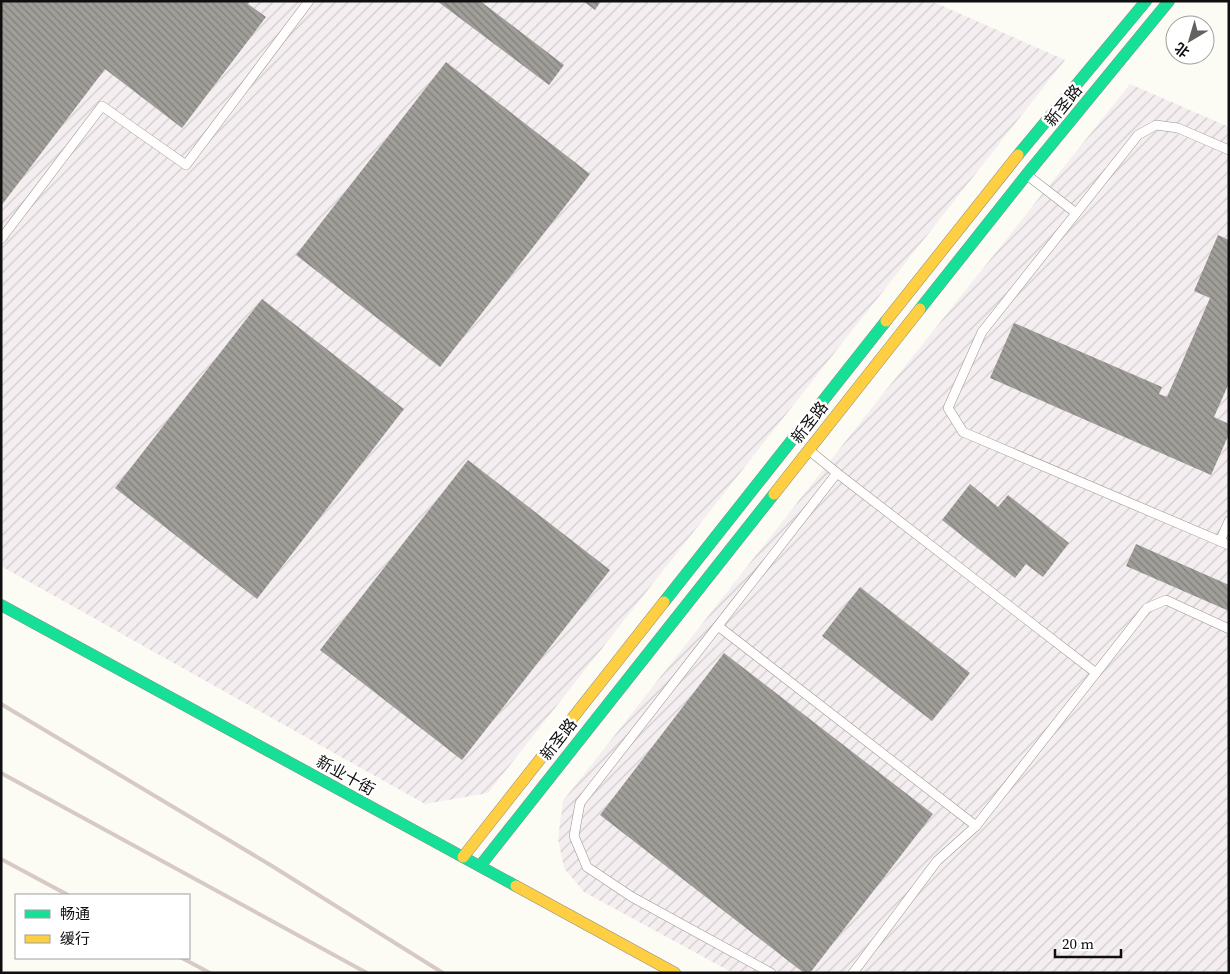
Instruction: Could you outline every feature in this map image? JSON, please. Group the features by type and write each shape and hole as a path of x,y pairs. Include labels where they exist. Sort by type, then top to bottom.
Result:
{"street":[{"name":"新圣路","path":"463,857 1012,162 1146,1"},
{"name":"新圣路","path":"480,866 1027,174 1169,1"},
{"name":"新业十街","path":"1,605 675,973"}],"lane":[{"path":"1,239 102,106 186,165 309,1"},
{"path":"1229,150 1178,128 1156,125 1138,135 982,332 948,408 963,432 1224,543 1229,521"},
{"path":"1012,162 1076,213"},
{"path":"794,438 1096,673"},
{"path":"771,973 632,897 587,867 574,836 580,803 837,473"},
{"path":"853,973 937,861 976,826 1147,608 1166,600 1229,629"},
{"path":"718,626 976,826"}],"shaded area":[{"path":"1,1 931,1 1065,60 488,793 425,804 1,566"},
{"path":"1130,84 1229,127 1229,973 733,973 584,892 564,868 558,839 563,801 867,414"}],"building":[{"path":"1,1 250,1 248,4 266,17 182,128 105,69 1,206"},
{"path":"437,1 480,1 564,65 549,85"},
{"path":"583,1 601,1 595,10"},
{"path":"446,62 590,174 440,367 296,255"},
{"path":"1218,235 1229,240 1229,383 1214,417 1229,424 1229,434 1211,475 990,378 1014,323 1162,387 1159,394 1167,397 1210,298 1194,291"},
{"path":"262,299 404,409 257,599 115,488"},
{"path":"468,460 610,570 462,760 320,650"},
{"path":"970,484 998,507 1008,495 1069,543 1043,577 1026,564 1015,578 942,520"},
{"path":"1136,544 1229,585 1229,611 1126,566"},
{"path":"860,587 970,673 932,721 822,636"},
{"path":"724,653 933,814 810,973 804,973 600,815"}],"railway":[{"path":"1,704 272,866 443,973"},
{"path":"1,773 367,973"},
{"path":"1,859 66,894"},
{"path":"184,959 210,973"}],"traffic: fast":[{"path":"1018,155 1146,1"},
{"path":"920,309 1027,174 1169,1"},
{"path":"664,602 886,321"},
{"path":"480,866 774,494"},
{"path":"1,605 516,886"}],"traffic: slow":[{"path":"886,321 1018,155"},
{"path":"774,494 920,309"},
{"path":"463,857 664,602"},
{"path":"516,886 675,973"}]}
